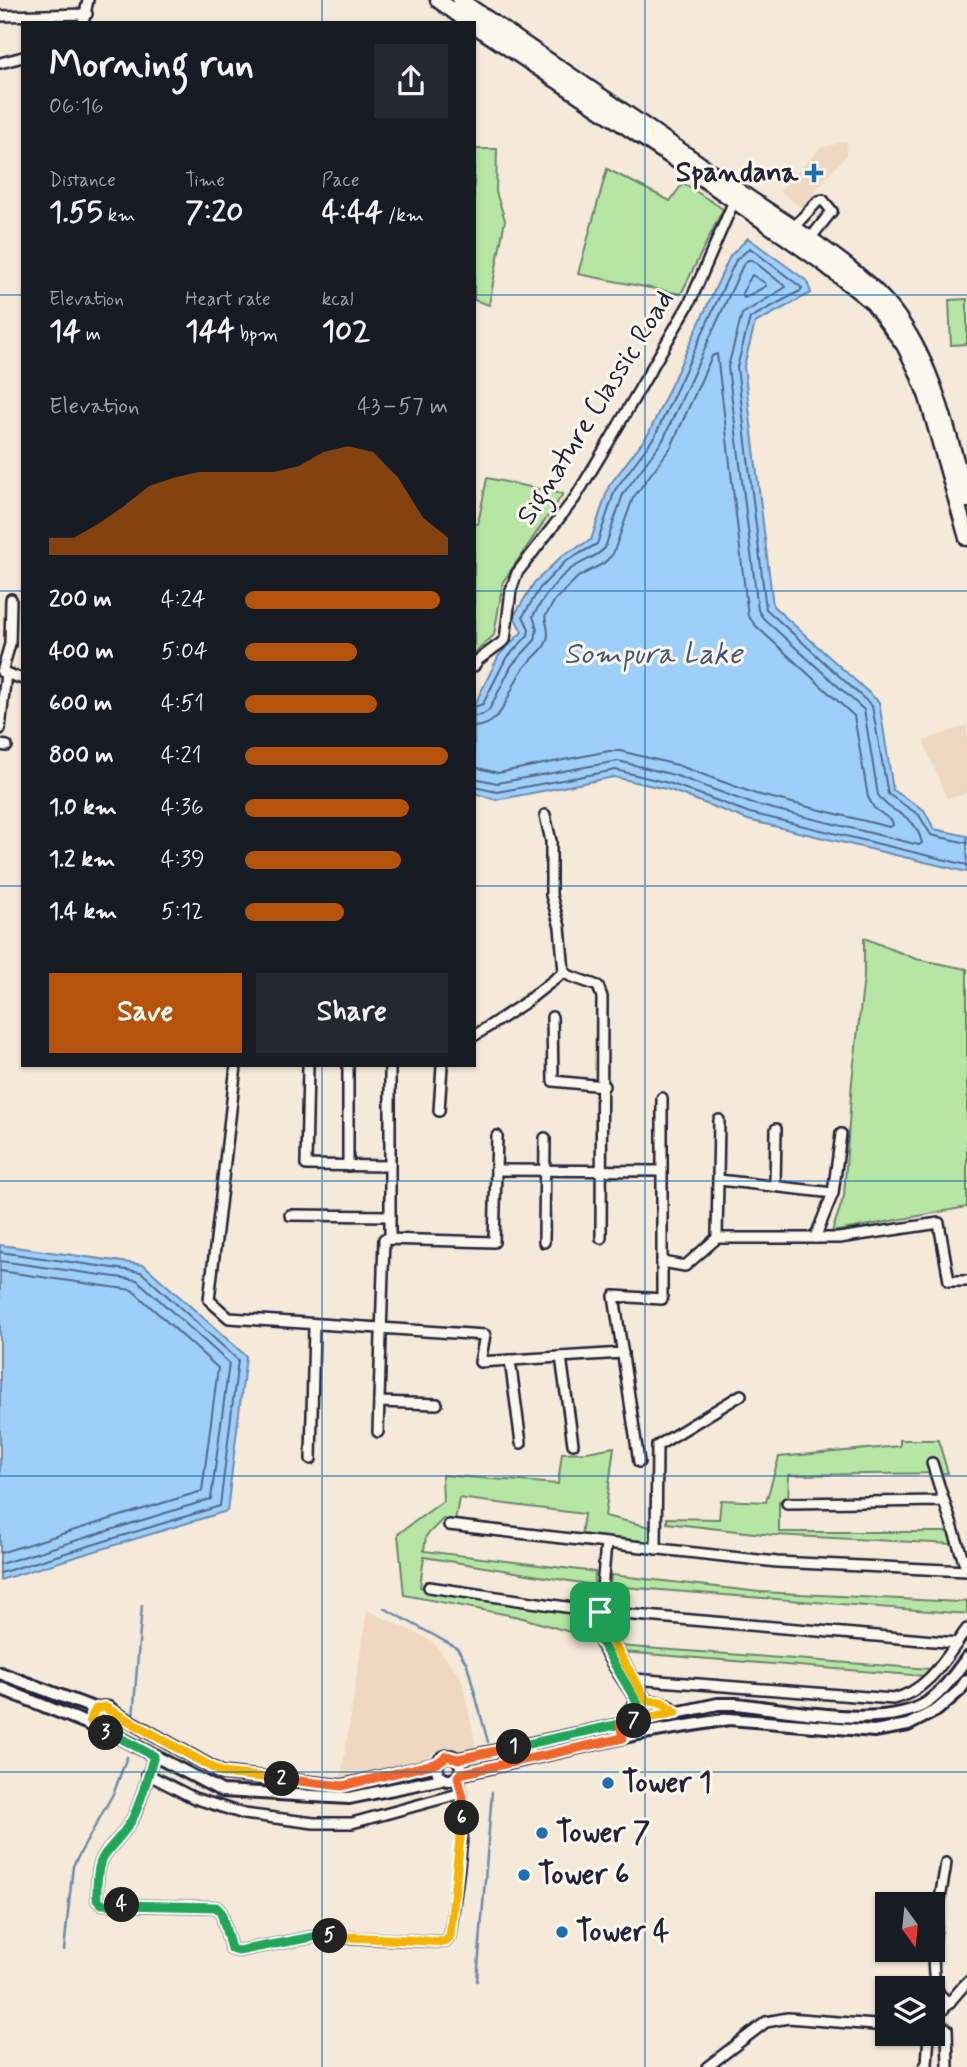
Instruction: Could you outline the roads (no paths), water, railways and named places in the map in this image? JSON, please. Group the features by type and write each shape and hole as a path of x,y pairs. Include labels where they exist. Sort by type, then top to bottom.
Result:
{"main road":[{"path":"438,0 468,21"},
{"path":"460,0 521,48 679,156 793,228 809,240 873,303 904,345 927,397 967,538"},
{"path":"476,26 521,48"},
{"path":"679,156 734,201 865,281 895,313 914,342 937,394 967,500"}],"street":[{"path":"0,16 85,18 88,0"},
{"path":"0,63 21,58"},
{"path":"793,228 818,201 823,200 832,211 809,240"},
{"name":"Signature Classic Road","path":"476,663 505,640 510,590 517,573 575,498 610,440 690,302 734,201"},
{"path":"0,729 2,672 10,644 11,599"},
{"path":"2,672 21,678"},
{"path":"545,815 551,841 551,895 560,927 564,972"},
{"path":"476,1035 523,1004 564,972"},
{"path":"564,972 598,986 602,997 604,1086 601,1238"},
{"path":"551,1017 553,1081 604,1086"},
{"path":"236,1067 209,1300 229,1318 314,1326 485,1335 480,1362 623,1353"},
{"path":"308,1067 306,1165 390,1166"},
{"path":"348,1067 348,1166"},
{"path":"390,1067 390,1239"},
{"path":"439,1111 442,1067"},
{"path":"639,1462 614,1296 662,1299 662,1098"},
{"path":"717,1238 719,1120"},
{"path":"775,1186 776,1129"},
{"path":"815,1238 833,1193 841,1134"},
{"path":"378,1432 384,1239 494,1242 497,1136"},
{"path":"544,1242 545,1138"},
{"path":"496,1170 662,1171"},
{"path":"719,1180 833,1193"},
{"path":"289,1215 390,1216"},
{"path":"662,1262 685,1266 717,1238 839,1238 939,1223 949,1281 967,1281"},
{"path":"311,1459 314,1326"},
{"path":"561,1357 573,1444"},
{"path":"510,1360 522,1444"},
{"path":"656,1549 657,1446 741,1395"},
{"path":"379,1402 437,1404"},
{"path":"449,1525 777,1562 967,1571 932,1463"},
{"path":"787,1503 944,1501"},
{"path":"606,1544 600,1612 607,1633 634,1679 643,1703"},
{"path":"429,1587 600,1612 957,1643"},
{"path":"600,1612 594,1618 598,1636 643,1703"},
{"path":"634,1679 885,1700 906,1695 930,1679 967,1629"},
{"path":"0,1673 96,1709 108,1707 222,1773 342,1786 437,1763 447,1756 458,1759 718,1704 869,1718 898,1715 925,1704 946,1686 967,1658"},
{"path":"109,1732 222,1791 349,1798 442,1779 450,1780 459,1775 623,1738 729,1719 874,1731 908,1725 937,1710 959,1691 967,1680"},
{"path":"0,1688 91,1725 100,1733 109,1732 116,1726 115,1713"},
{"path":"623,1738 620,1724 625,1714 643,1703 661,1702 676,1712"},
{"path":"91,1725 91,1716 96,1709"},
{"path":"154,1756 131,1822 99,1861 96,1874 97,1900 102,1904 115,1905 216,1907 221,1912 231,1949 238,1951 318,1936 445,1942 450,1936 460,1842 462,1793 459,1775 462,1766 458,1759"},
{"path":"437,1763 437,1772 442,1779"},
{"path":"148,1774 194,1798 244,1814 314,1823 352,1822 384,1816 462,1793"},
{"path":"260,1793 265,1778"},
{"path":"946,1864 933,1955 935,1980 940,1995 950,2003"},
{"path":"945,2008 967,1982"},
{"path":"708,2067 766,2022 775,2019 875,2025"},
{"path":"945,2028 948,2066"},
{"path":"924,2067 927,2064 928,2046"}],"water":[{"name":"Sompura Lake","path":"748,238 807,281 811,293 755,323 744,366 773,606 879,702 893,790 924,810 934,829 967,836 967,872 748,820 670,790 614,777 496,800 476,794 476,702 499,655 522,632 514,616 534,583 563,555 591,540 609,486 649,433 730,256"},
{"path":"0,1245 144,1265 246,1356 227,1511 0,1580"}],"waterway":[{"path":"133,1718 142,1605"},
{"path":"384,1608 457,1648 467,1664 488,1742"},
{"path":"64,1950 73,1866 114,1792 127,1757"},
{"path":"477,1981 492,1792"}],"place":[{"name":"Spandana","path":"814,173"},
{"name":"Tower 1","path":"608,1783"},
{"name":"Tower 7","path":"542,1833"},
{"name":"Tower 6","path":"524,1875"},
{"name":"Tower 4","path":"562,1932"}]}
